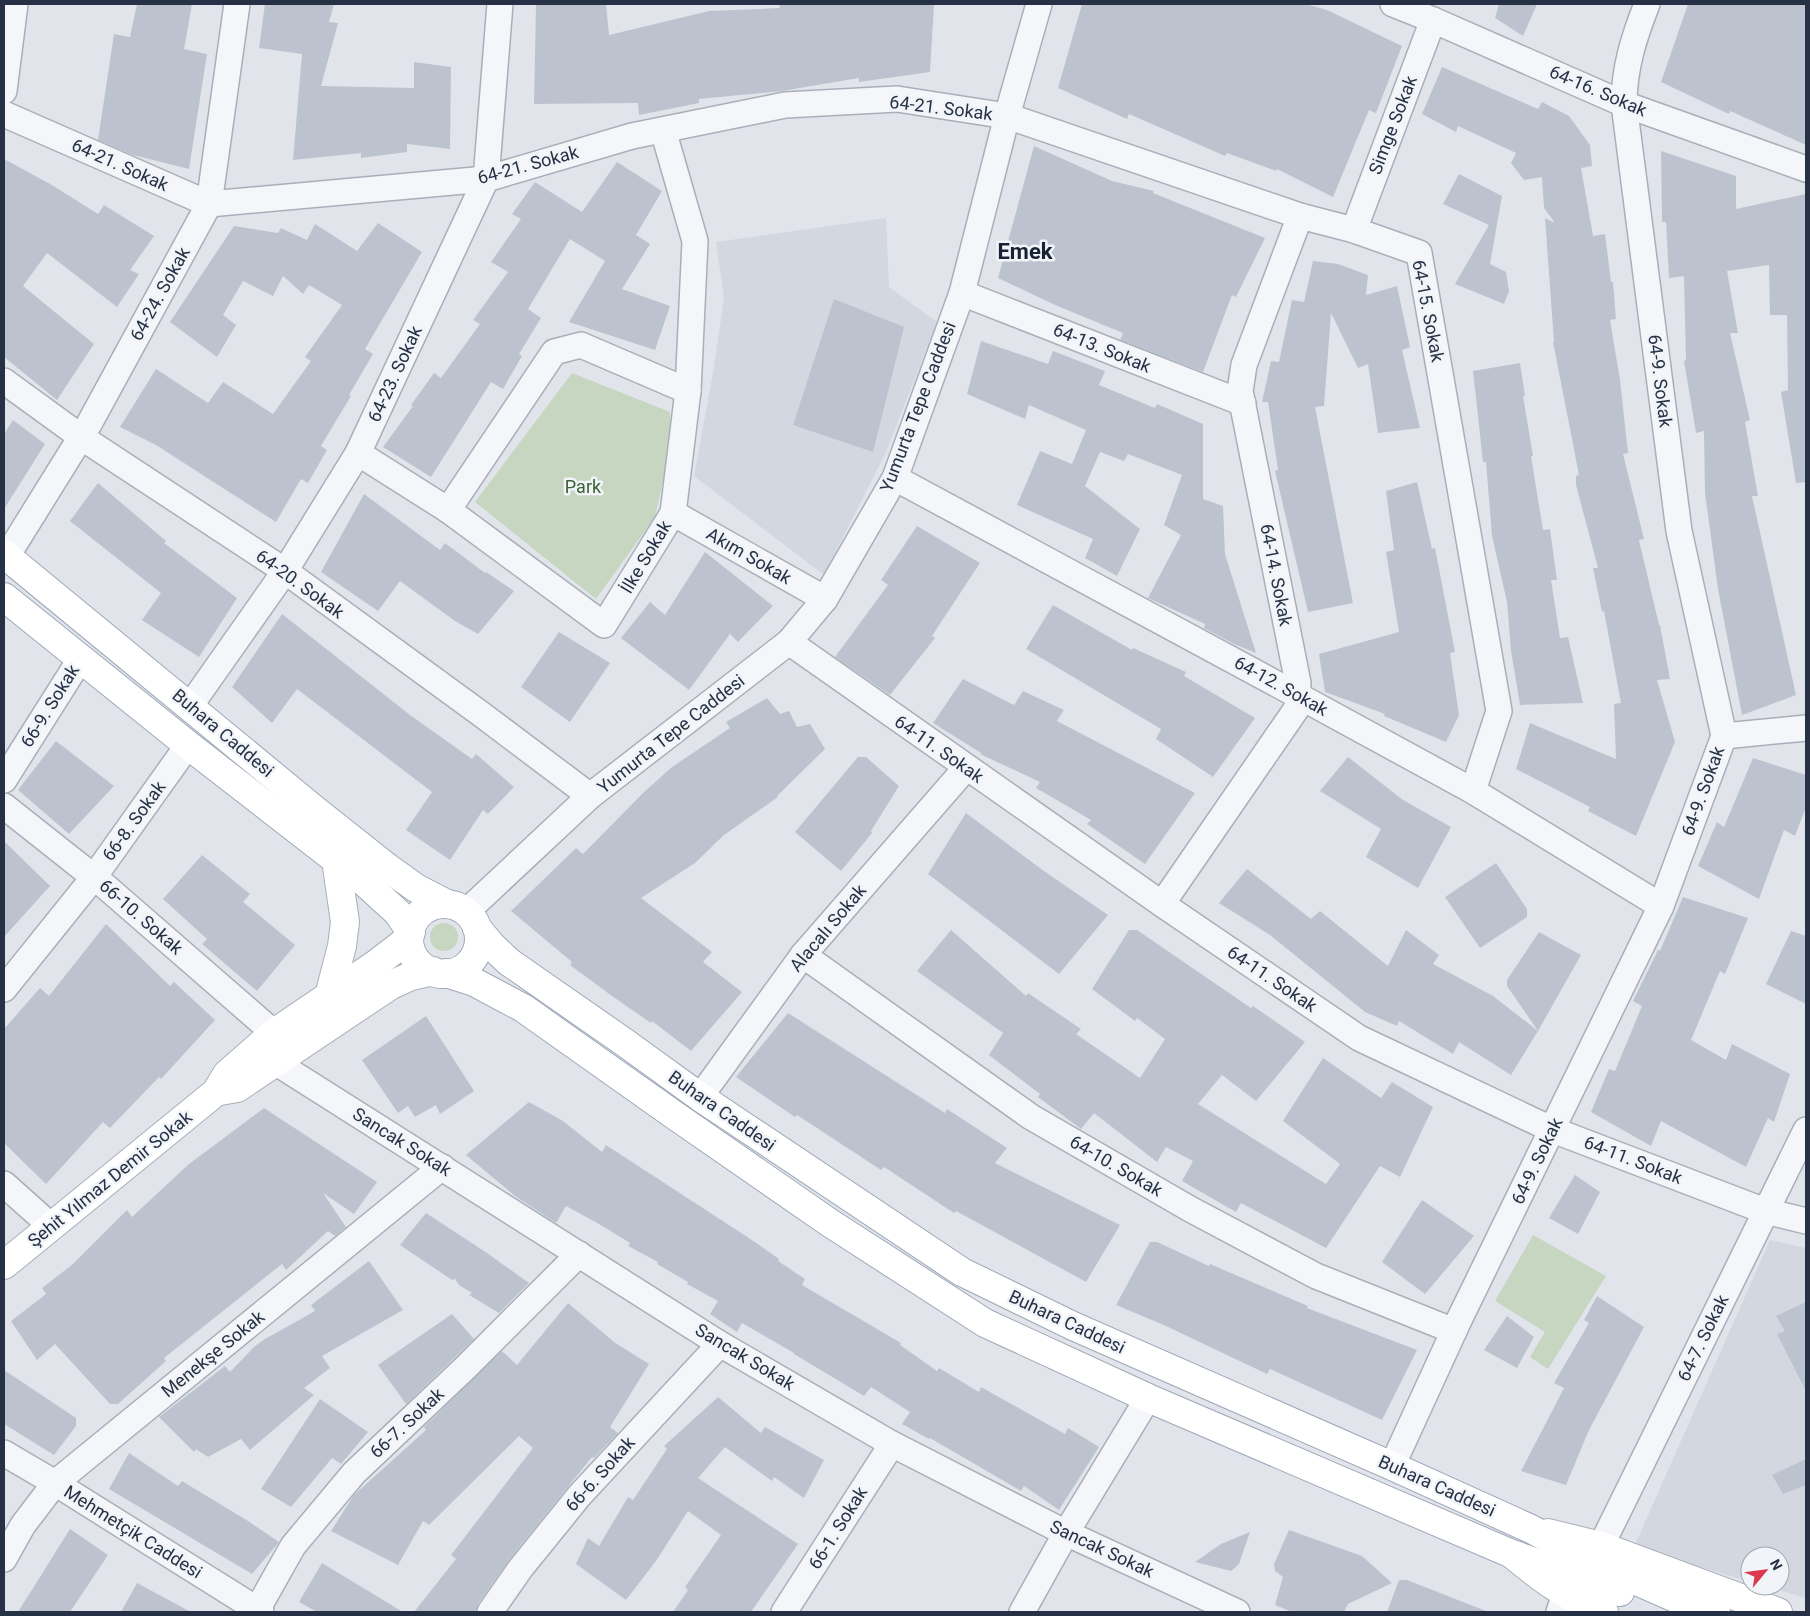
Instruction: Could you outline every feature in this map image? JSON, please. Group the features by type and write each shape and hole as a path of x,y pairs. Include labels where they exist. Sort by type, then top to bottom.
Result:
{"main road":[{"name":"Buhara Caddesi","path":"5,555 315,810 405,881 430,897 463,914 509,962 700,1097 962,1272 1074,1326 1530,1529 1593,1562 1682,1601 1716,1612"},
{"name":"Buhara Caddesi","path":"4,597 188,745 336,860 392,907 410,933"},
{"path":"329,996 342,946 345,922 336,860"},
{"path":"434,906 463,914 479,934 478,948 471,961 460,970 440,972 421,964 413,954 410,933 414,922 422,912 434,906"},
{"name":"Şehit Yılmaz Demir Sokak","path":"4,1265 216,1092 237,1088 270,1047 329,996 393,951 410,933"},
{"name":"Buhara Caddesi","path":"440,972 474,982 523,1008 765,1178 985,1324 1148,1398 1512,1554 1674,1612"},
{"name":"Şehit Yılmaz Demir Sokak","path":"270,1047 411,976 440,972"},
{"path":"1530,1529 1601,1546 1778,1612"},
{"path":"1512,1554 1541,1578 1562,1603 1604,1612"}],"street":[{"path":"4,91 15,4"},
{"name":"64-24. Sokak","path":"5,555 82,437 209,204 237,4"},
{"name":"64-23. Sokak","path":"190,706 285,572 358,453 486,179 500,4"},
{"name":"Yumurta Tepe Caddesi","path":"463,914 590,796 788,642 825,599 895,478 962,293 1007,116 1039,4"},
{"name":"64-16. Sokak","path":"1392,4 1433,20 1624,104 1806,169"},
{"name":"64-9. Sokak","path":"1392,1466 1454,1331 1661,906 1724,736 1679,531 1624,104 1624,84 1633,39 1647,4"},
{"name":"Simge Sokak","path":"1354,230 1433,20"},
{"name":"64-21. Sokak","path":"4,114 209,204 486,179 632,136 785,106 897,99 1007,116"},
{"name":"64-15. Sokak","path":"1007,116 1300,216 1354,230 1419,253 1499,710 1473,791"},
{"name":"İlke Sokak","path":"358,453 448,510 604,625 673,513 688,391 695,241 663,130"},
{"name":"64-14. Sokak","path":"1162,904 1297,708 1298,683 1240,391 1244,365 1300,216"},
{"name":"64-13. Sokak","path":"962,293 1243,403"},
{"path":"448,510 554,352 581,344 688,391"},
{"name":"64-20. Sokak","path":"4,381 82,437 285,572 590,796"},
{"name":"64-12. Sokak","path":"895,478 1298,694 1473,791 1661,906"},
{"name":"Akım Sokak","path":"673,513 825,599"},
{"name":"64-11. Sokak","path":"788,642 1162,904 1359,1038 1553,1130 1765,1211 1806,1222"},
{"name":"66-9. Sokak","path":"4,780 80,658"},
{"path":"1724,736 1806,728"},
{"name":"66-8. Sokak","path":"4,989 94,877 188,745"},
{"name":"Alacalı Sokak","path":"700,1097 803,955 966,768"},
{"name":"66-10. Sokak","path":"4,806 94,877 270,1047"},
{"name":"64-10. Sokak","path":"803,955 1032,1117 1182,1204 1316,1276 1454,1331"},
{"name":"Sancak Sokak","path":"270,1047 442,1167 720,1344 892,1444 1066,1533 1238,1612"},
{"name":"64-7. Sokak","path":"1601,1546 1806,1130"},
{"name":"Menekşe Sokak","path":"4,1559 23,1525 56,1483 442,1167"},
{"path":"4,1184 51,1226"},
{"name":"66-7. Sokak","path":"259,1611 293,1546 354,1473 465,1368 579,1254"},
{"name":"66-6. Sokak","path":"490,1612 520,1570 579,1496 720,1344"},
{"path":"1022,1612 1066,1533 1148,1398"},
{"name":"66-1. Sokak","path":"784,1612 892,1444"},
{"name":"Mehmetçik Caddesi","path":"4,1453 56,1483 259,1611"}],"shaded area":[{"path":"886,218 889,287 937,322 886,452 824,575 694,476 713,373 724,298 716,242"},
{"path":"1770,1240 1806,1248 1806,1598 1790,1593 1790,1546 1740,1546 1740,1579 1634,1547"}],"green space":[{"name":"Park","path":"572,373 670,412 671,445 655,517 596,599 475,502"},
{"path":"444,923 454,927 458,937 454,947 444,951 434,947 430,937 434,927"},
{"path":"1533,1235 1606,1276 1548,1369 1530,1357 1545,1332 1495,1301"}],"building":[{"path":"137,4 192,4 184,49 207,54 189,169 133,155 98,140 114,34 130,37"},
{"path":"265,4 334,4 329,22 338,23 321,86 414,88 414,62 451,67 450,149 407,144 407,152 361,158 361,153 293,160 302,54 259,48"},
{"path":"606,4 609,35 709,11 780,8 779,5 789,4 934,4 930,72 859,82 859,78 782,91 699,99 699,103 639,115 638,103 534,104 536,5"},
{"path":"1082,4 1306,4 1327,10 1402,46 1376,113 1369,110 1333,197 1277,169 1276,171 1227,153 1225,156 1129,114 1127,119 1058,88"},
{"path":"1499,4 1537,4 1523,36 1495,18"},
{"path":"1688,4 1806,4 1806,145 1730,111 1729,114 1661,82"},
{"path":"1442,67 1538,109 1542,102 1569,116 1590,145 1592,166 1581,168 1593,236 1605,234 1611,282 1613,282 1616,319 1610,320 1620,380 1628,453 1623,454 1644,539 1639,540 1660,625 1670,679 1657,680 1675,742 1636,836 1588,811 1590,807 1516,769 1530,723 1616,759 1614,704 1621,703 1604,611 1602,612 1593,568 1598,568 1576,485 1576,476 1579,475 1553,342 1545,218 1555,223 1544,208 1542,177 1524,180 1511,163 1516,153 1458,126 1456,132 1422,114"},
{"path":"1034,146 1112,181 1154,191 1153,193 1265,238 1236,297 1232,295 1203,372 1120,340 1123,333 1055,305 998,278"},
{"path":"1661,151 1736,176 1736,209 1806,194 1806,482 1796,483 1781,392 1788,390 1787,315 1770,315 1769,265 1727,271 1738,333 1730,333 1750,420 1745,422 1758,496 1752,496 1796,695 1742,715 1718,589 1705,493 1704,431 1696,433 1684,361 1686,360 1684,276 1669,278 1666,222 1662,222"},
{"path":"4,159 52,185 98,214 104,205 154,236 130,270 139,274 117,307 47,253 23,286 94,344 57,400 4,357"},
{"path":"617,162 662,191 636,235 650,244 622,289 670,306 655,350 569,322 605,261 570,239 528,309 541,318 519,354 522,356 503,389 491,382 431,477 383,447 434,373 441,378 480,324 473,320 508,272 491,262 521,219 512,214 535,182 582,212"},
{"path":"1459,174 1502,196 1490,264 1506,272 1509,291 1504,304 1455,284 1489,225 1443,204"},
{"path":"378,223 422,252 365,349 373,354 349,395 351,396 321,446 327,450 308,483 301,479 276,522 156,445 120,427 156,369 208,403 223,382 273,414 311,361 305,357 342,305 309,285 303,294 283,276 273,296 243,281 223,315 236,325 217,357 170,322 234,226 278,233 281,228 307,240 315,224 357,251"},
{"path":"1313,261 1338,264 1368,275 1366,295 1397,286 1410,347 1402,350 1420,428 1378,433 1368,364 1358,368 1331,313 1324,406 1315,407 1353,603 1308,612 1275,471 1278,470 1268,402 1262,402 1271,361 1279,362 1292,300 1304,302"},
{"path":"834,299 904,327 873,452 793,425"},
{"path":"981,341 1048,364 1053,351 1105,371 1099,385 1155,408 1157,404 1203,424 1203,499 1223,506 1225,554 1256,653 1204,628 1205,624 1148,598 1181,535 1164,525 1182,475 1128,454 1124,461 1100,452 1085,486 1140,529 1117,576 1085,558 1093,539 1017,505 1040,451 1072,464 1086,430 1029,405 1025,419 967,394"},
{"path":"1520,363 1525,396 1523,396 1533,456 1531,456 1543,530 1550,529 1557,580 1551,580 1560,638 1568,637 1583,703 1520,705 1511,651 1507,602 1492,536 1486,462 1483,462 1473,371"},
{"path":"13,420 45,444 4,509 4,434"},
{"path":"1417,482 1432,549 1435,548 1455,652 1450,653 1459,715 1446,742 1384,716 1385,714 1325,692 1319,654 1399,632 1386,552 1394,550 1386,491"},
{"path":"98,483 166,541 164,543 237,598 199,657 142,620 161,593 70,521"},
{"path":"364,494 440,550 445,543 485,573 514,591 478,634 455,621 400,581 378,611 321,572"},
{"path":"917,526 980,563 932,636 935,638 890,695 835,657 888,585 881,580"},
{"path":"705,552 773,606 738,642 730,634 689,690 621,638 650,602 665,615"},
{"path":"1053,605 1132,650 1133,648 1186,672 1184,676 1255,718 1213,777 1156,739 1161,729 1026,649"},
{"path":"282,614 410,715 472,759 476,754 514,787 488,814 483,810 450,860 406,830 432,792 297,689 272,723 232,687"},
{"path":"559,632 610,663 570,722 521,687"},
{"path":"963,679 1014,705 1023,691 1064,710 1057,721 1195,793 1145,864 1087,824 1091,820 1036,788 1040,782 980,754 933,723"},
{"path":"767,698 780,714 789,711 797,727 810,724 825,749 778,797 724,835 695,863 641,898 712,952 703,962 742,992 691,1051 652,1021 651,1023 570,965 572,962 511,911 576,848 583,854 644,792 672,767 730,728 726,722"},
{"path":"56,741 114,786 69,834 18,790"},
{"path":"858,757 866,757 899,786 871,831 872,833 841,871 795,832"},
{"path":"1348,757 1403,800 1451,827 1418,888 1366,857 1381,829 1320,791"},
{"path":"1753,758 1806,775 1806,807 1795,836 1784,830 1759,899 1698,866 1717,822 1724,827"},
{"path":"966,813 1044,871 1108,915 1059,974 928,874"},
{"path":"4,841 50,886 4,937"},
{"path":"202,855 250,894 243,902 295,945 257,991 202,944 207,939 163,899"},
{"path":"1496,863 1527,909 1527,917 1480,948 1445,897"},
{"path":"1247,869 1311,919 1320,911 1388,966 1406,930 1439,955 1433,964 1493,996 1538,1031 1511,1075 1459,1042 1453,1054 1399,1021 1397,1026 1365,1012 1270,935 1219,903"},
{"path":"1683,897 1748,918 1725,974 1720,971 1691,1040 1726,1060 1732,1044 1790,1074 1774,1122 1768,1118 1746,1167 1661,1121 1651,1146 1591,1112 1609,1069 1615,1071 1642,1006 1633,1001 1658,950 1660,951"},
{"path":"106,924 170,986 174,982 215,1020 161,1079 159,1077 110,1128 103,1122 46,1184 4,1143 4,1029 40,988 49,996"},
{"path":"951,930 1026,996 1028,993 1081,1029 1076,1034 1140,1078 1165,1039 1137,1018 1135,1021 1092,989 1129,930 1137,930 1251,1008 1253,1006 1305,1042 1256,1101 1222,1075 1198,1104 1326,1184 1340,1164 1283,1121 1323,1058 1381,1098 1392,1082 1433,1107 1400,1177 1380,1166 1326,1248 1241,1203 1236,1212 1182,1181 1193,1161 1166,1147 1157,1162 1094,1113 1081,1129 1038,1097 1040,1094 989,1055 1003,1033 917,971"},
{"path":"1791,931 1806,936 1806,1004 1766,984"},
{"path":"1539,932 1581,955 1538,1031 1507,986 1507,980"},
{"path":"788,1013 945,1113 947,1109 1007,1148 995,1163 1120,1225 1086,1282 956,1211 954,1213 884,1167 881,1170 797,1115 795,1117 736,1077"},
{"path":"426,1016 474,1091 440,1114 436,1105 415,1117 408,1106 398,1113 362,1060"},
{"path":"529,1102 563,1121 602,1152 606,1145 755,1242 779,1259 778,1261 805,1279 802,1285 901,1343 900,1345 937,1371 939,1368 979,1392 981,1387 1065,1434 1068,1428 1099,1447 1059,1510 1024,1486 1021,1491 930,1438 902,1424 910,1412 871,1387 864,1396 742,1323 737,1332 710,1314 718,1301 687,1284 688,1282 657,1264 658,1262 628,1246 630,1243 599,1224 566,1206 556,1223 515,1196 466,1155"},
{"path":"264,1108 377,1182 354,1214 323,1193 346,1227 335,1236 328,1231 286,1270 282,1264 164,1358 166,1361 118,1404 110,1404 55,1344 37,1360 11,1321 46,1294 42,1288 73,1264 127,1210 132,1217 189,1164"},
{"path":"1575,1175 1600,1192 1578,1234 1549,1218"},
{"path":"1422,1200 1474,1236 1425,1294 1382,1262"},
{"path":"426,1213 529,1283 499,1313 469,1295 472,1293 459,1285 455,1279 452,1280 400,1245"},
{"path":"1150,1242 1157,1242 1209,1266 1210,1264 1308,1306 1307,1308 1417,1350 1382,1420 1270,1369 1267,1374 1166,1326 1116,1305"},
{"path":"369,1261 403,1310 322,1356 330,1368 304,1388 314,1395 250,1450 241,1439 208,1457 196,1449 194,1452 159,1417 225,1366 230,1372 255,1346 315,1311 311,1305"},
{"path":"1597,1296 1644,1327 1589,1430 1566,1485 1521,1471 1564,1388 1554,1383 1589,1323 1584,1320"},
{"path":"1806,1302 1806,1391 1777,1334 1785,1331 1776,1316"},
{"path":"568,1303 614,1342 649,1364 610,1427 618,1433 594,1458 592,1457 509,1560 478,1604 476,1612 414,1612 456,1559 451,1555 533,1448 519,1436 429,1525 423,1521 398,1565 331,1531 354,1495 426,1430 424,1427 502,1351 517,1365"},
{"path":"452,1314 474,1339 406,1404 378,1365"},
{"path":"1507,1316 1534,1337 1517,1368 1484,1350"},
{"path":"4,1370 76,1418 76,1426 54,1455 4,1424"},
{"path":"718,1397 761,1433 765,1427 824,1460 804,1498 774,1477 772,1481 725,1447 698,1478 798,1544 751,1612 673,1612 688,1590 685,1587 721,1535 688,1511 656,1561 626,1600 576,1564 588,1538 599,1546 628,1497 633,1500 667,1449 664,1446"},
{"path":"320,1399 368,1432 341,1464 332,1458 291,1507 261,1489"},
{"path":"129,1453 178,1486 182,1481 279,1542 252,1574 109,1489"},
{"path":"1806,1459 1806,1485 1783,1494 1772,1475"},
{"path":"70,1529 108,1555 70,1612 18,1612"},
{"path":"1289,1530 1362,1556 1392,1583 1348,1604 1344,1612 1292,1612 1275,1605 1283,1577 1275,1571 1274,1564"},
{"path":"1250,1532 1239,1564 1231,1571 1195,1562 1221,1544"},
{"path":"322,1563 403,1612 317,1612 299,1602"},
{"path":"1399,1580 1407,1580 1486,1612 1387,1612"},
{"path":"137,1583 191,1612 121,1612"}],"district":[{"name":"Emek","path":"1025,251"}]}
